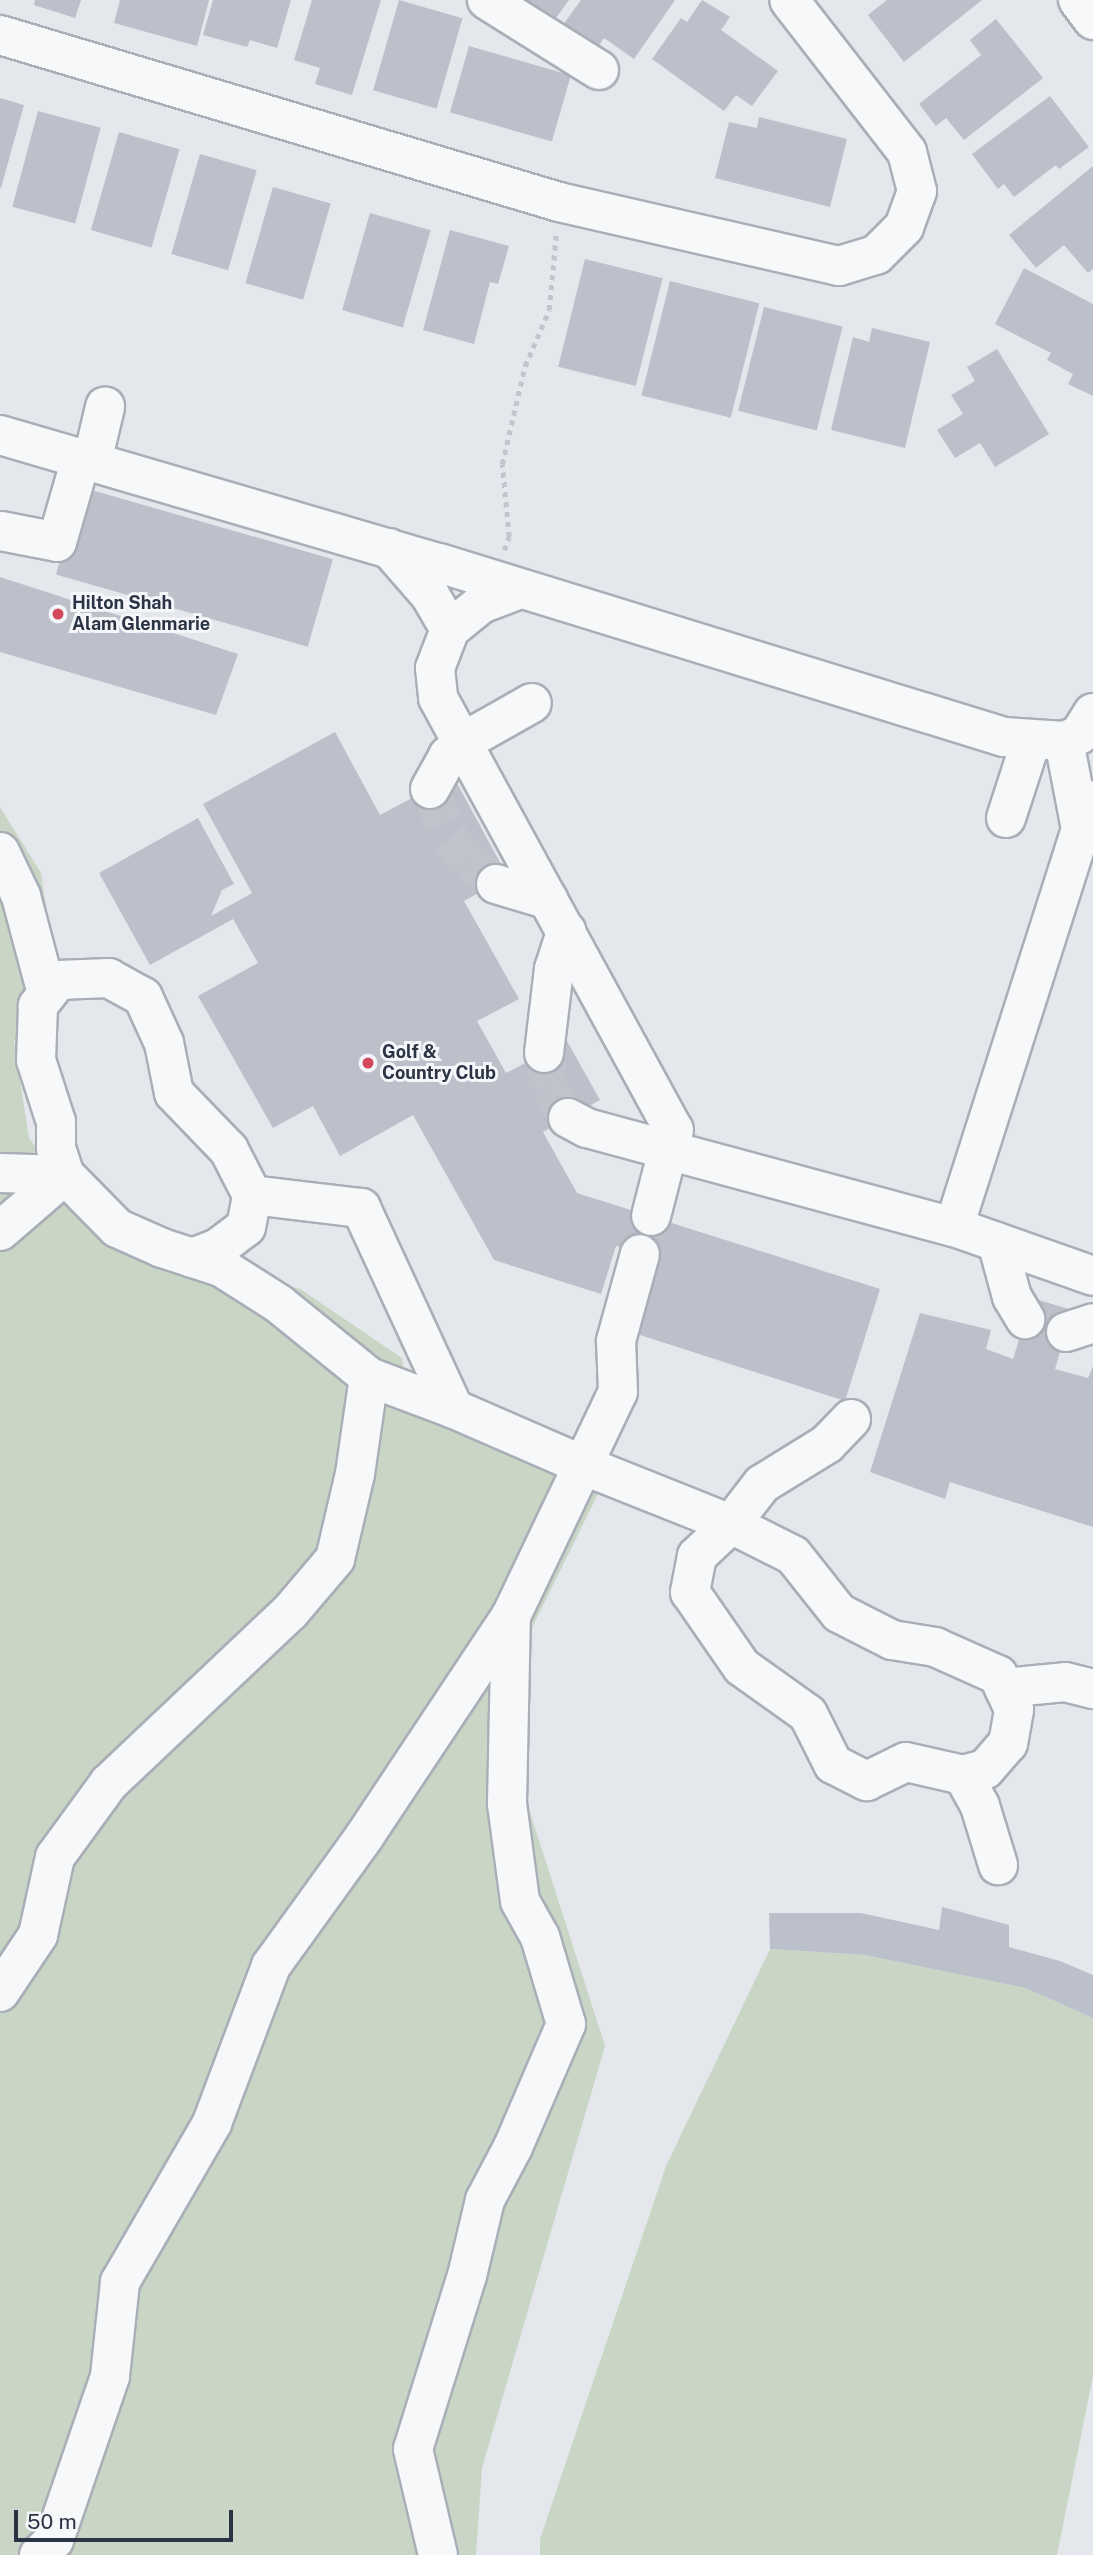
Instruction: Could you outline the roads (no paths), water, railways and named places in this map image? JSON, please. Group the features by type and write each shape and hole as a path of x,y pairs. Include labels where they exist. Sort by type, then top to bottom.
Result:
{"street":[{"path":"487,0 599,70"},
{"path":"0,35 559,202 839,266 876,255 904,227 917,191 907,152 789,0"},
{"path":"1078,0 1093,20"},
{"path":"1,531 57,542 105,407"},
{"path":"0,435 389,548 1004,737 1048,741 1079,734 1093,713"},
{"path":"389,548 430,595 450,629"},
{"path":"507,585 450,629 438,659 435,682 438,698 674,1130 651,1216"},
{"path":"430,789 448,756 463,742 532,703"},
{"path":"954,1227 1087,814 1048,741"},
{"path":"1006,818 1048,741"},
{"path":"0,852 21,896 47,994"},
{"path":"496,884 558,916"},
{"path":"544,1053 558,916"},
{"path":"251,1287 249,1211 229,1150 174,1093 164,1043 143,997 109,978 58,980 38,1006 36,1060 56,1122 56,1148 65,1175 117,1228 221,1267 251,1287 279,1304 369,1377 454,1409 584,1466 731,1524 793,1555 839,1613 892,1640 935,1647 998,1675 1014,1710 1007,1744 985,1769 963,1775 906,1762 866,1781 834,1764 808,1714 742,1667 690,1592 697,1556 731,1524 762,1484 827,1444 851,1419"},
{"path":"568,1118 587,1128 954,1227 1093,1276"},
{"path":"0,1173 65,1175"},
{"path":"0,1231 65,1175"},
{"path":"192,1258 218,1248 249,1211 361,1208 454,1409"},
{"path":"997,1241 1013,1297 1025,1319"},
{"path":"39,2555 54,2540 110,2376 120,2282 212,2123 271,1966 365,1837 511,1616 618,1392 616,1341 640,1254"},
{"path":"0,1992 38,1935 55,1857 109,1783 290,1612 335,1559 355,1474 369,1377"},
{"path":"438,2555 413,2449 467,2276 485,2200 513,2147 566,2024 540,1937 520,1901 506,1803 511,1616"},
{"path":"1004,1688 1065,1682 1093,1689"},
{"path":"963,1775 980,1806 998,1864"}],"tunnel":[{"path":"430,789 449,838 469,862 496,884"},
{"path":"544,1053 549,1088 568,1118"}],"place":[{"name":"Hilton Shah Alam Glenmarie","path":"58,614"},
{"name":"Golf & Country Club","path":"368,1063"}]}
